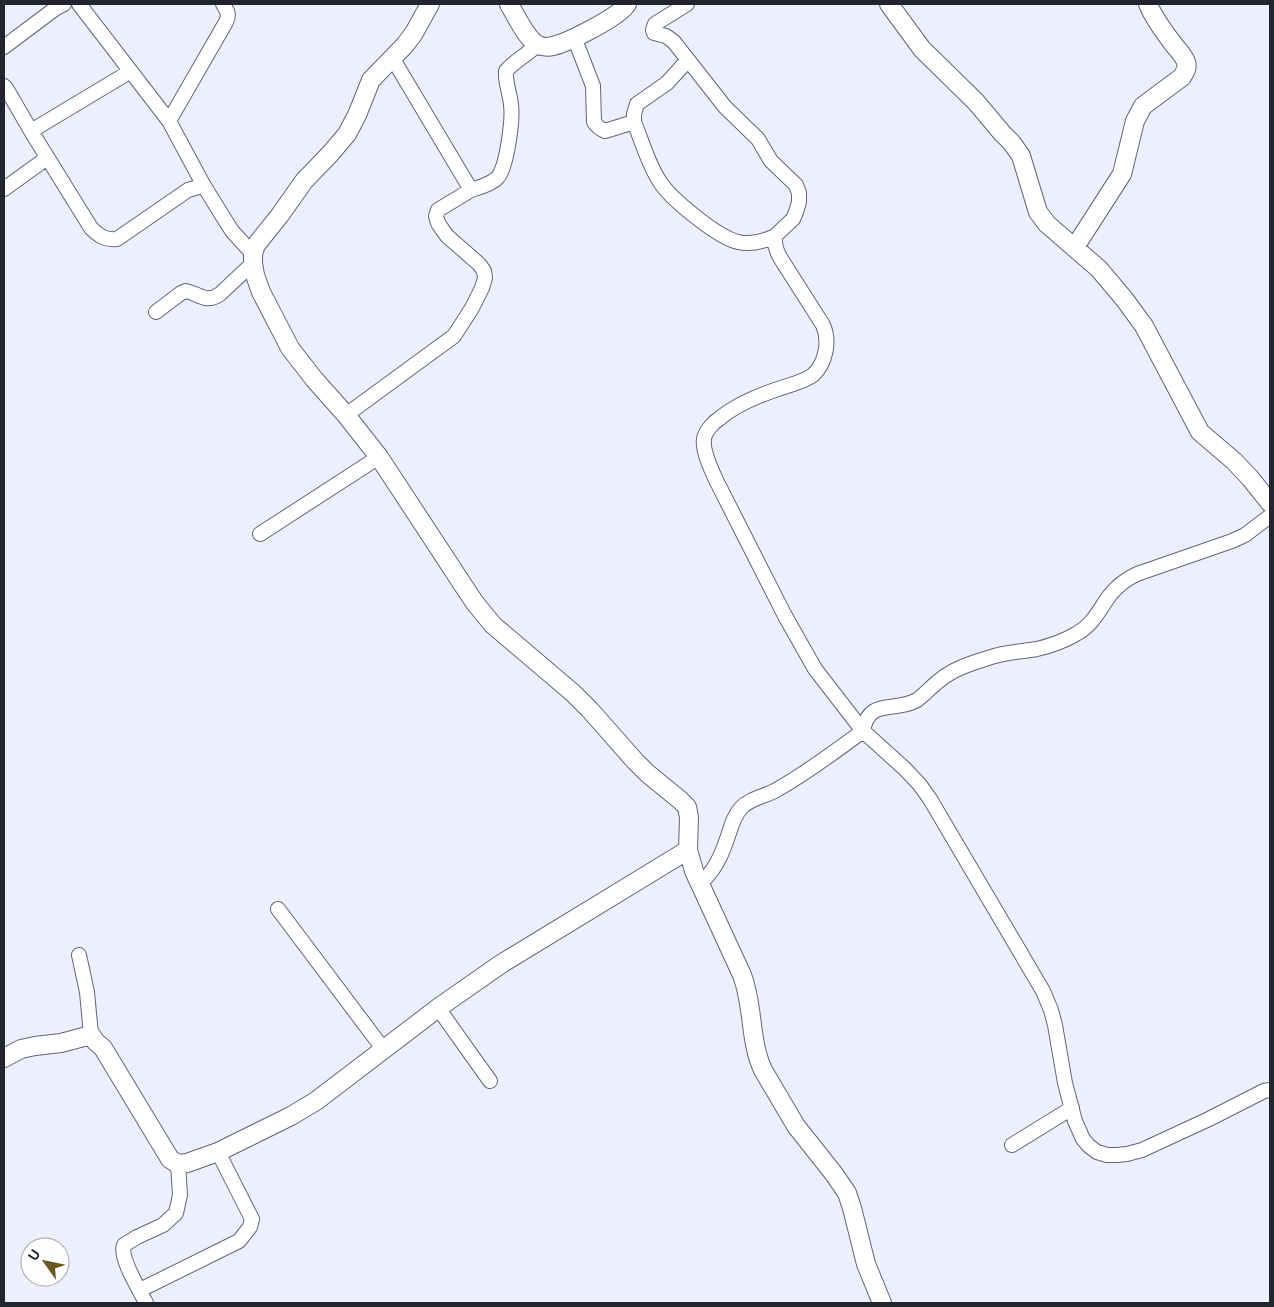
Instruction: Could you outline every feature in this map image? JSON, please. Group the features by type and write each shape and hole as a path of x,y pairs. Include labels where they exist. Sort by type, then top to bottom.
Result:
{"street":[{"path":"4,47 64,4"},
{"path":"79,4 169,121 204,186 232,230 253,258"},
{"path":"169,121 229,16 223,4"},
{"path":"430,4 414,33 393,59 372,80 366,90 357,115 346,134 296,191 256,245 253,258 260,292 290,348 379,457 463,585 486,616 573,693 647,774 687,807 688,850 694,871 747,987 755,1049 761,1066 799,1130 834,1174 847,1194 866,1264 882,1303"},
{"path":"509,4 526,32 537,45 544,47 553,46 574,38 614,16 626,4"},
{"path":"687,4 658,21 653,30 654,34 669,38 688,60 725,107 758,139 771,161 796,185 799,193 796,212 793,219 775,236 759,243 748,244 720,234 679,203 659,181 634,122 634,114 637,104 666,83 688,60"},
{"path":"889,4 922,48 980,105 1012,143 1020,156 1038,212 1047,224 1075,247 1104,275 1125,300 1144,326 1200,432 1234,461 1270,503"},
{"path":"1075,247 1122,174 1135,121 1143,106 1182,77 1186,71 1187,64 1184,58 1168,37 1148,4"},
{"path":"574,38 594,86 594,122 601,130 606,131 634,122"},
{"path":"346,415 454,336 472,308 485,278 484,271 479,264 447,236 438,223 436,216 438,210 444,206 499,176 503,167 512,116 510,95 506,83 506,71 537,45"},
{"path":"393,59 471,190"},
{"path":"31,131 132,71"},
{"path":"4,86 90,228 102,238 109,240 117,239 188,190 204,186"},
{"path":"4,189 47,158"},
{"path":"775,236 774,244 776,250 824,325 827,342 822,361 818,370 812,376 758,396 716,420 705,434 705,450 720,489 798,640 816,668 863,731 905,769 925,792 1043,991 1055,1025 1075,1121 1083,1139 1097,1152 1107,1155 1127,1154 1159,1143 1264,1091 1270,1090"},
{"path":"156,312 186,291 208,299 215,298 253,258"},
{"path":"260,534 379,457"},
{"path":"700,884 716,866 736,816 745,804 777,790 820,763 863,731 868,716 875,710 908,704 940,679 954,671 1000,654 1037,649 1066,640 1079,633 1089,624 1120,584 1137,574 1232,541 1270,516"},
{"path":"79,955 87,992 91,1035 103,1048 170,1159 178,1164 187,1164 218,1152 291,1116 316,1101 438,1008 501,964 688,850"},
{"path":"278,909 384,1050"},
{"path":"438,1008 490,1082"},
{"path":"4,1058 21,1049 60,1043 91,1035"},
{"path":"1012,1145 1072,1108"},
{"path":"140,1290 239,1241 250,1228 252,1219 218,1152"},
{"path":"146,1303 124,1259 122,1249 124,1245 137,1237 163,1225 176,1213 180,1195 178,1164"}]}
